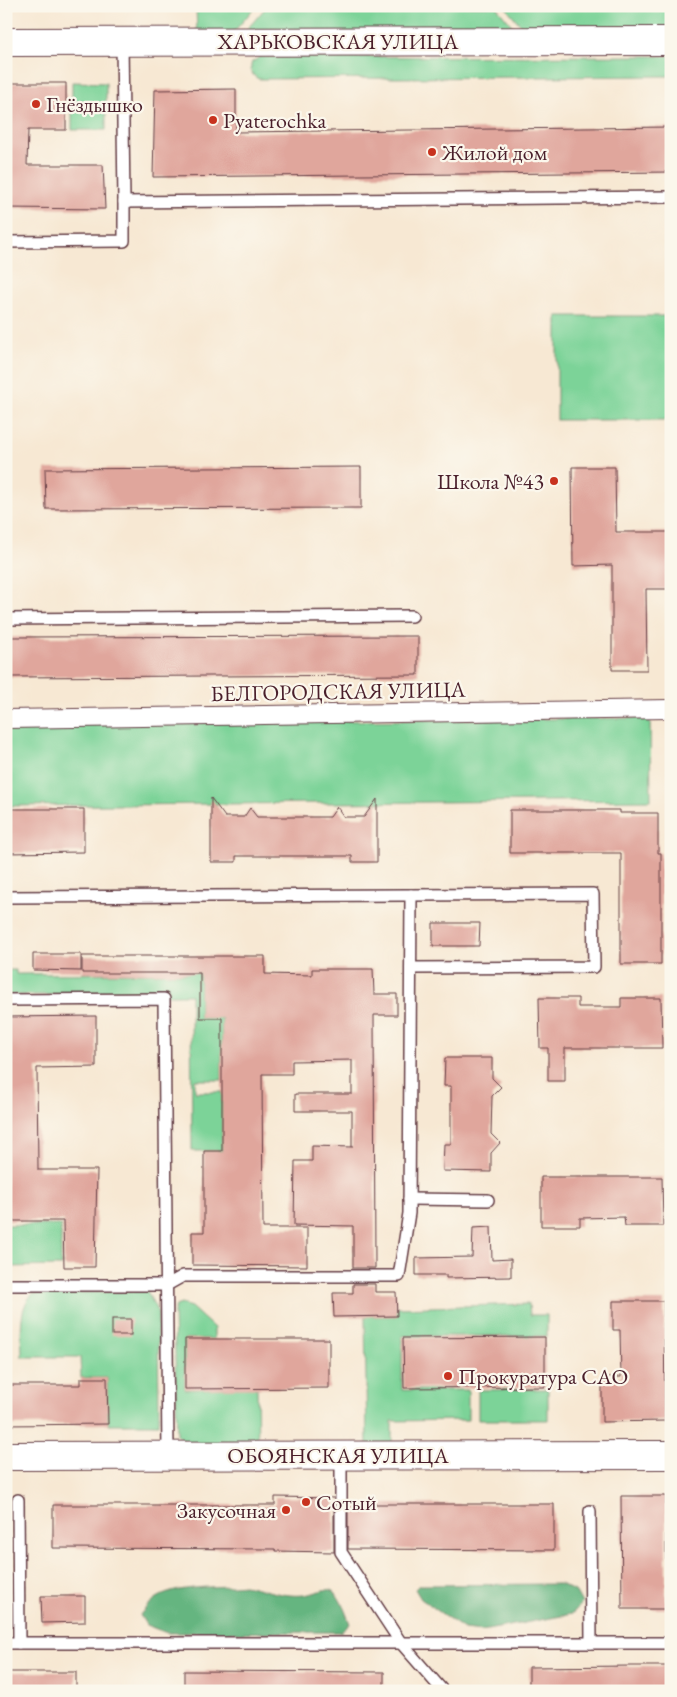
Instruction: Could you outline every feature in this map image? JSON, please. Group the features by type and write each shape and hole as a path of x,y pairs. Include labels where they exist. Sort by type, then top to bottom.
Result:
{"street":[{"name":"ХАРЬКОВСКАЯ УЛИЦА","path":"6,42 671,41"},
{"name":"БЕЛГОРОДСКАЯ УЛИЦА","path":"6,719 671,709"},
{"name":"ОБОЯНСКАЯ УЛИЦА","path":"6,1456 671,1455"}],"lane":[{"path":"6,242 124,241 122,41"},
{"path":"124,202 671,197"},
{"path":"6,618 412,616"},
{"path":"6,897 593,894 594,967 410,968"},
{"path":"6,1285 167,1285 183,1276 399,1276 409,1213 411,895"},
{"path":"6,1000 164,999 168,1455"},
{"path":"409,1199 488,1200"},
{"path":"341,1455 342,1552 401,1643 443,1691"},
{"path":"18,1500 19,1643"},
{"path":"590,1510 591,1643"},
{"path":"6,1643 671,1643"}],"green space":[{"path":"196,6 256,6 231,35 197,35"},
{"path":"267,6 496,6 519,34 242,35"},
{"path":"505,6 671,6 671,32 527,33"},
{"path":"671,56 671,76 259,79 251,70 252,62 260,57"},
{"path":"72,82 106,83 106,130 72,130"},
{"path":"557,316 671,316 671,420 557,420"},
{"path":"650,718 651,800 6,806 6,724"},
{"path":"6,970 16,970 16,974 200,973 200,1018 222,1018 222,1080 195,1080 195,1092 222,1092 222,1151 192,1151 191,995 6,995"},
{"path":"6,1225 61,1225 61,1266 6,1267"},
{"path":"147,1291 158,1313 159,1424 108,1424 107,1378 81,1378 80,1357 22,1357 22,1315 28,1300 33,1294"},
{"path":"181,1304 191,1307 214,1328 214,1339 185,1339 185,1389 257,1388 258,1447 187,1445 177,1434 174,1311 176,1306"},
{"path":"529,1304 530,1315 547,1315 547,1336 402,1336 402,1390 468,1390 468,1420 392,1421 392,1445 367,1445 365,1316 396,1316 397,1308"},
{"path":"548,1389 548,1420 478,1420 478,1390"},
{"path":"560,1584 576,1592 582,1603 572,1614 482,1631 464,1629 421,1599 415,1589 419,1585"},
{"path":"244,1585 290,1595 332,1591 338,1596 350,1624 341,1632 167,1633 146,1625 140,1615 153,1601 172,1592 184,1589"}],"building":[{"path":"6,83 66,83 66,130 28,130 27,165 103,165 105,209 6,208"},
{"name":"Жилой дом","path":"236,89 236,132 671,127 671,172 153,177 155,90"},
{"path":"361,467 361,508 46,509 45,469"},
{"path":"572,467 615,467 616,532 671,532 671,589 646,589 647,670 612,670 612,565 573,566"},
{"path":"418,636 418,675 6,677 6,637"},
{"path":"211,798 225,817 244,817 250,808 257,817 330,817 337,807 344,817 364,817 377,799 377,862 352,862 352,856 236,856 236,862 211,862"},
{"path":"6,809 84,809 84,852 6,853"},
{"path":"510,810 620,810 620,813 658,813 658,853 661,853 661,964 621,964 621,853 510,853"},
{"path":"433,923 480,923 479,946 433,946"},
{"path":"33,954 81,954 81,971 33,970"},
{"path":"82,956 265,956 265,974 312,975 312,969 373,969 374,994 397,994 397,1015 374,1015 375,1268 353,1268 353,1226 294,1225 295,1161 312,1161 312,1146 352,1147 352,1111 295,1111 295,1094 352,1094 352,1060 292,1061 292,1074 262,1074 263,1228 307,1228 307,1266 192,1265 192,1232 204,1232 204,1151 222,1151 222,1018 200,1018 200,973 82,973"},
{"path":"539,998 578,998 578,1007 621,1007 621,998 661,998 662,1048 565,1048 565,1081 548,1081 548,1048 540,1048"},
{"path":"96,1016 96,1067 37,1068 38,1170 97,1170 95,1267 64,1267 63,1221 6,1221 6,1017"},
{"path":"445,1058 492,1058 492,1078 501,1087 492,1096 491,1134 500,1143 491,1153 491,1172 443,1171 444,1144 451,1144 451,1086 444,1086"},
{"path":"541,1177 662,1177 663,1226 625,1226 624,1217 580,1218 580,1226 541,1226"},
{"path":"491,1227 492,1260 511,1259 511,1277 446,1278 446,1275 416,1275 416,1258 472,1257 473,1228"},
{"path":"353,1284 375,1284 375,1292 396,1292 397,1316 334,1317 333,1293 353,1293"},
{"path":"613,1301 664,1301 665,1421 602,1422 602,1377 621,1377 620,1330 613,1330"},
{"path":"112,1319 131,1319 131,1335 112,1335"},
{"path":"545,1337 545,1387 404,1388 403,1338"},
{"path":"185,1339 329,1339 329,1388 185,1389"},
{"path":"81,1378 107,1378 108,1424 6,1425 6,1385 81,1385"},
{"path":"621,1496 666,1496 666,1609 622,1609"},
{"path":"275,1497 334,1498 334,1552 275,1551 275,1549 53,1548 53,1505 275,1505"},
{"path":"348,1504 554,1504 554,1550 348,1549"},
{"path":"41,1596 85,1596 85,1622 42,1623"},
{"path":"668,1666 668,1691 529,1691 529,1667"},
{"path":"184,1671 384,1672 384,1691 184,1691"},
{"path":"6,1672 76,1672 76,1691 6,1691"}],"place":[{"name":"Гнёздышко","path":"36,104"},
{"name":"Pyaterochka","path":"213,120"},
{"name":"Жилой дом","path":"432,152"},
{"name":"Школа №43","path":"554,481"},
{"name":"Прокуратура САО","path":"448,1376"},
{"name":"Сотый","path":"306,1502"},
{"name":"Закусочная","path":"286,1510"}]}
